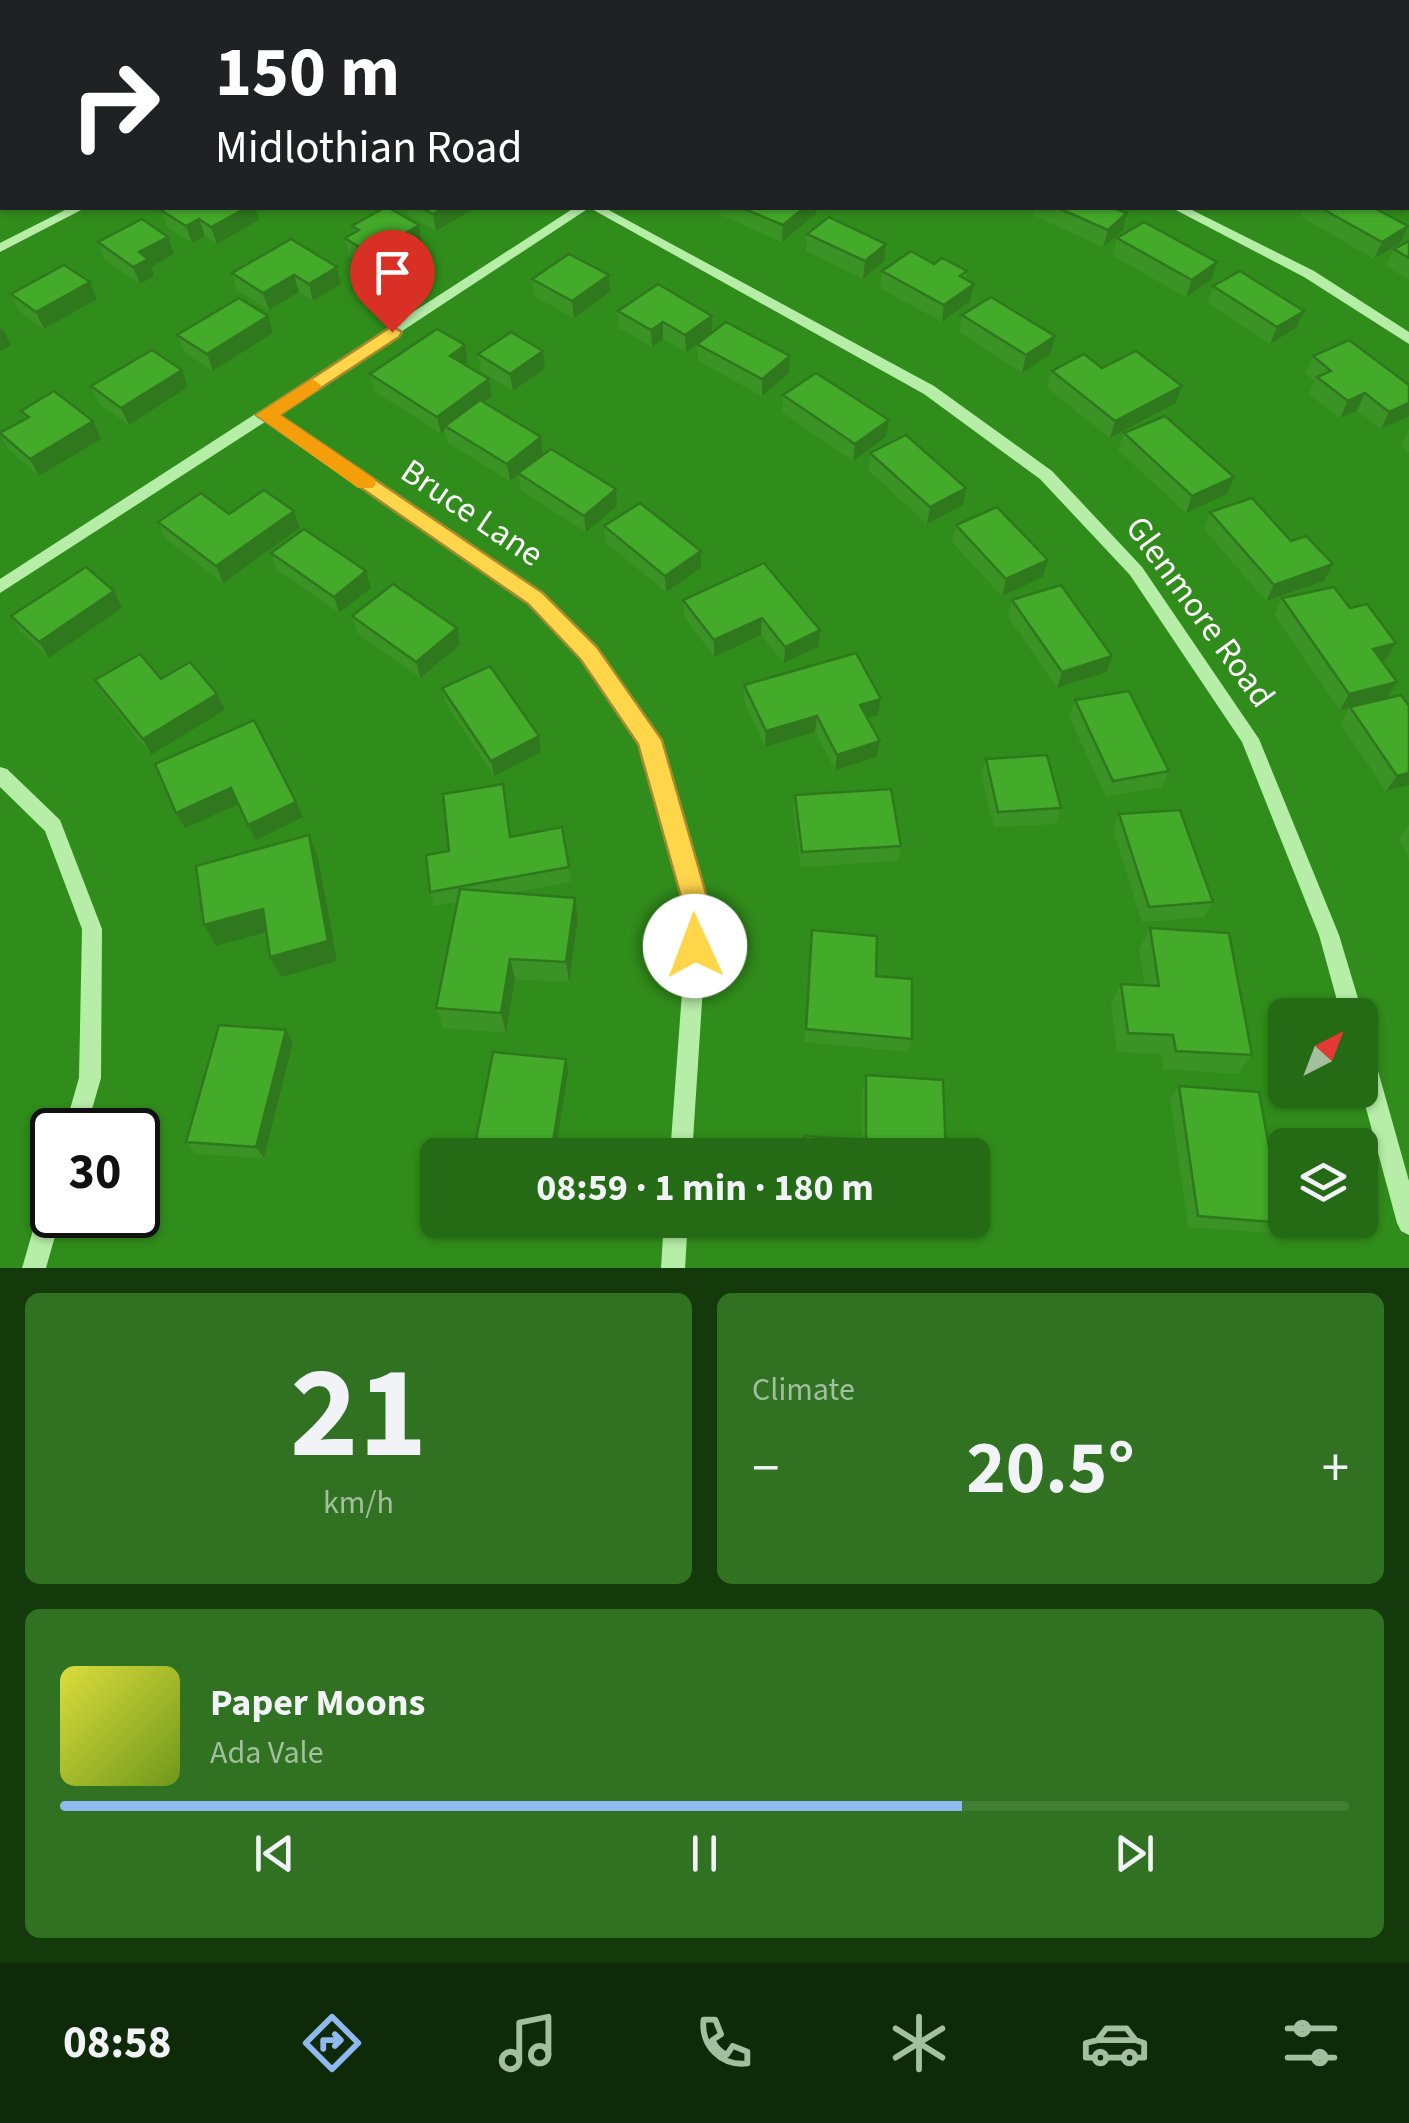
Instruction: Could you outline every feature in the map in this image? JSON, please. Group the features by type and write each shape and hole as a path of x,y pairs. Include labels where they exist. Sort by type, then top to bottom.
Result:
{"street":[{"path":"0,248 74,210"},
{"path":"0,588 579,210"},
{"name":"Glenmore Road","path":"600,210 930,390 1059,489 1136,571 1250,739 1330,935 1347,998"},
{"path":"1182,210 1308,274 1409,339"},
{"name":"Bruce Lane","path":"266,415 536,598 589,653 650,740 698,911 682,1138"},
{"path":"0,775 52,826 92,930 90,1078 81,1108"},
{"path":"1377,1108 1409,1223"},
{"path":"34,1268 43,1238"},
{"path":"673,1268 675,1238"}],"building":[{"path":"161,210 242,210 211,227 199,219 186,226"},
{"path":"380,210 393,210 419,225 370,254 345,238 359,230 352,226"},
{"path":"747,210 802,210 783,225"},
{"path":"1063,210 1127,213 1108,230"},
{"path":"1325,210 1378,210 1408,226 1382,242"},
{"path":"829,217 886,244 865,261 807,234"},
{"path":"142,219 168,237 139,252 148,259 133,267 98,242"},
{"path":"1144,222 1217,262 1192,280 1117,238"},
{"path":"291,239 337,267 309,284 294,275 263,293 232,273"},
{"path":"1409,241 1409,258 1394,249"},
{"path":"911,251 934,264 942,258 967,271 960,276 974,284 944,305 882,271"},
{"path":"569,254 609,275 572,301 532,279"},
{"path":"64,265 90,282 36,312 11,294"},
{"path":"1240,271 1304,311 1277,327 1213,286"},
{"path":"658,284 712,316 685,335 663,322 651,330 618,311"},
{"path":"991,297 1055,336 1026,355 962,315"},
{"path":"239,298 268,316 207,354 177,335"},
{"path":"726,322 790,356 762,379 697,344"},
{"path":"437,329 465,345 450,356 489,379 437,417 370,374"},
{"path":"511,332 543,351 510,374 478,354"},
{"path":"1349,340 1409,385 1409,403 1389,412 1365,393 1348,401 1317,377 1331,371 1313,356"},
{"path":"152,350 182,370 121,408 91,386"},
{"path":"1136,351 1182,386 1115,421 1052,371 1084,354 1102,368"},
{"path":"816,373 889,420 855,444 783,395"},
{"path":"54,391 93,421 30,459 0,433 29,417 21,411"},
{"path":"480,400 541,437 507,464 445,426"},
{"path":"1165,416 1234,477 1192,496 1124,433"},
{"path":"906,435 966,488 930,507 870,453"},
{"path":"551,449 616,489 584,516 518,473"},
{"path":"264,490 294,511 216,566 158,522 201,493 229,514"},
{"path":"1252,498 1291,541 1306,536 1333,564 1274,585 1210,512"},
{"path":"640,503 701,551 665,576 604,526"},
{"path":"997,507 1048,560 1006,579 956,525"},
{"path":"304,529 366,571 334,597 271,553"},
{"path":"764,563 820,630 785,647 762,618 714,640 683,600"},
{"path":"86,567 114,591 39,642 11,616"},
{"path":"393,584 457,628 416,662 352,616"},
{"path":"1061,585 1112,656 1062,672 1012,600"},
{"path":"1334,587 1350,608 1367,604 1396,643 1373,649 1397,682 1349,694 1282,598"},
{"path":"856,653 881,699 860,705 880,741 837,755 817,716 766,731 744,685"},
{"path":"140,654 161,679 190,662 217,694 143,739 95,680"},
{"path":"490,666 539,736 491,761 442,688"},
{"path":"1129,691 1169,771 1113,781 1075,700"},
{"path":"1401,695 1409,706 1409,773 1397,776 1350,707"},
{"path":"254,720 296,802 248,825 231,788 176,813 155,764"},
{"path":"1047,755 1061,808 998,812 986,759"},
{"path":"503,784 510,837 562,827 569,867 430,892 426,855 449,851 443,794"},
{"path":"891,789 901,846 802,852 795,795"},
{"path":"1180,810 1213,902 1149,907 1119,814"},
{"path":"309,835 328,941 270,957 263,909 204,925 196,866"},
{"path":"460,889 575,898 566,962 510,959 501,1013 436,1008"},
{"path":"1150,928 1229,933 1252,1055 1176,1051 1173,1035 1128,1033 1121,984 1159,986"},
{"path":"812,930 877,936 876,976 912,979 912,1039 806,1029"},
{"path":"219,1025 286,1030 256,1147 186,1142"},
{"path":"493,1052 566,1059 554,1138 476,1138"},
{"path":"866,1075 943,1080 945,1138 866,1138"},
{"path":"1179,1086 1259,1092 1268,1141 1268,1222 1198,1216"}],"slow traffic":[{"path":"312,385 266,415 365,483"}],"route":[{"path":"392,332 266,415 536,598 589,653 650,740 698,911 695,946"}]}
